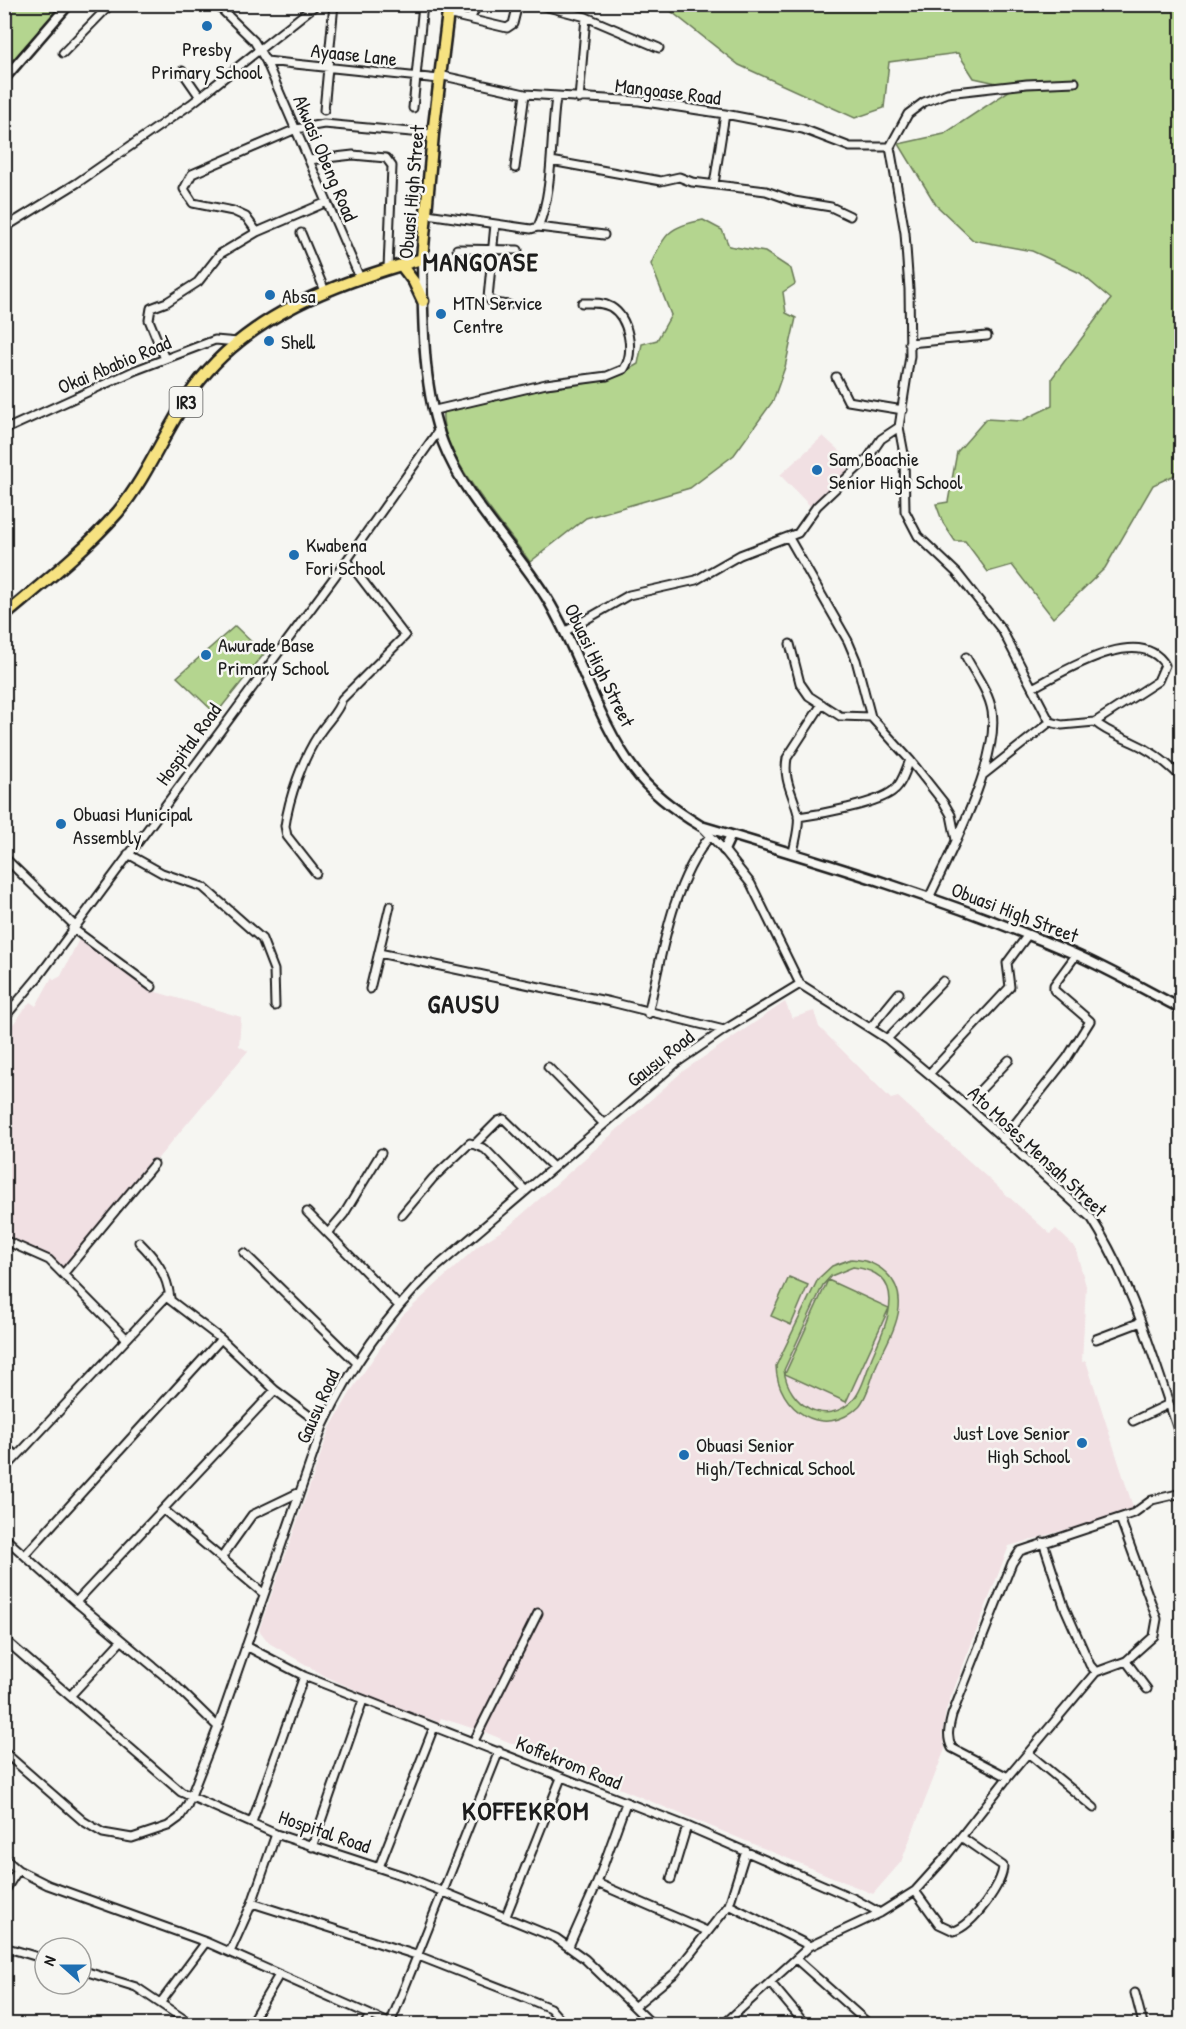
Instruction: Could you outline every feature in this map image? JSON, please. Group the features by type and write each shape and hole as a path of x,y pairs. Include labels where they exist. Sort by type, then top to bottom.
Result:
{"main road":[{"name":"Obuasi High Street","path":"422,259 433,134 448,9"},
{"name":"IR3","path":"4,616 93,537 118,511 140,481 169,427 195,388 217,361 250,332 291,307 325,291 422,259"},
{"path":"401,265 414,282 423,301"}],"street":[{"path":"4,79 69,4"},
{"path":"63,53 111,4"},
{"name":"Akwasi Obeng Road","path":"216,4 248,34 261,51 360,278"},
{"path":"4,228 86,177 200,97 261,51 317,4"},
{"path":"324,110 334,4"},
{"path":"413,108 423,4"},
{"path":"470,19 478,4"},
{"path":"448,9 470,19 509,27 518,4"},
{"path":"536,4 586,17 641,38 658,48"},
{"path":"579,99 586,17"},
{"name":"Ayaase Lane","path":"266,61 416,77 439,77"},
{"path":"182,71 200,97"},
{"name":"Mangoase Road","path":"439,77 525,94 556,98 639,101 725,114 803,129 850,147 890,147"},
{"path":"1050,722 1034,687 989,611 957,573 918,536 905,511 904,454 899,427 903,410 909,344 905,233 890,147 902,120 908,114 924,102 947,93 1027,84 1076,82"},
{"path":"515,168 525,94"},
{"path":"538,227 551,161 556,98"},
{"path":"714,184 725,114"},
{"path":"257,232 246,217 233,210 193,203 184,189 192,174 296,129 340,123 433,134"},
{"path":"309,160 353,155 386,158 389,161 392,166 388,269"},
{"path":"551,161 662,181 679,177 766,191 794,201 831,207 850,216"},
{"path":"165,359 149,320 151,308 167,302 198,282 220,254 257,232 327,201"},
{"path":"427,214 531,229 538,227 604,235"},
{"path":"495,224 488,298 493,303 509,305"},
{"path":"301,233 325,291"},
{"path":"457,249 518,250"},
{"name":"Obuasi High Street","path":"422,259 427,359 439,430 456,468 527,569 566,631 603,713 635,771 658,795 700,826 793,853 929,898 1076,955 1182,1009"},
{"path":"435,410 546,384 607,376 619,372 627,364 630,353 629,340 620,314 604,304 582,303"},
{"path":"909,344 987,336"},
{"name":"Okai Ababio Road","path":"4,430 165,359 215,340 239,343"},
{"path":"836,377 848,401 903,410"},
{"path":"566,631 629,595 696,580 740,555 789,538 803,528 817,506 868,458 881,439 899,427"},
{"name":"Hospital Road","path":"4,1018 39,976 73,926 346,560 439,430"},
{"path":"789,538 848,641 856,660 871,717 910,760 951,815 956,840"},
{"path":"316,873 287,836 285,826 303,765 319,735 340,708 342,699 405,636 346,560"},
{"path":"790,644 804,691 847,718 871,717"},
{"path":"1034,687 1076,665 1114,650 1145,650 1161,658 1165,665 1158,681 1095,722 1062,725 1050,722"},
{"path":"929,898 983,775 992,726 992,711 966,657"},
{"path":"793,853 798,817 785,778 787,758 822,704"},
{"path":"983,775 1050,722"},
{"path":"1095,722 1111,735 1148,750 1165,761 1182,778"},
{"path":"798,817 822,814 883,796 896,789 910,760"},
{"path":"700,826 724,850 758,896 800,984"},
{"path":"724,850 731,835"},
{"path":"648,1014 683,883 694,858 710,836"},
{"path":"128,854 162,873 203,887 262,939 274,970 275,1006"},
{"path":"4,857 73,926 152,987"},
{"path":"370,989 390,906"},
{"path":"929,1074 1010,987 1007,963 1027,936"},
{"path":"379,953 611,1002 648,1014 724,1030"},
{"path":"1003,1139 1066,1058 1089,1021 1089,1018 1054,990 1054,985 1076,955"},
{"path":"887,1039 942,981"},
{"name":"Ato Moses Mensah Street","path":"800,984 887,1039 966,1105 1092,1219 1107,1242 1141,1322 1182,1441"},
{"name":"Gausu Road","path":"4,1752 82,1821 103,1833 132,1838 168,1826 183,1813 218,1727 323,1426 356,1362 398,1305 432,1271 676,1063 724,1030 800,984"},
{"path":"871,1027 898,993"},
{"path":"966,1105 1009,1060"},
{"path":"548,1067 604,1124"},
{"path":"402,1215 465,1145 476,1143 498,1121 504,1119 553,1167"},
{"path":"476,1143 526,1191"},
{"path":"328,1233 344,1214 381,1153"},
{"path":"64,1273 154,1164"},
{"path":"307,1212 398,1305"},
{"path":"4,1240 44,1257 64,1273 126,1338"},
{"path":"139,1242 156,1259 165,1276 170,1298 221,1339 275,1390 323,1426"},
{"path":"244,1253 356,1362"},
{"path":"4,1470 162,1299 170,1298"},
{"path":"1096,1339 1141,1322"},
{"path":"25,1555 221,1339"},
{"path":"76,1602 275,1390"},
{"path":"1133,1421 1169,1404"},
{"path":"4,1446 16,1456"},
{"path":"222,1557 252,1515 300,1492"},
{"path":"1008,1777 952,1748 948,1728 966,1676 1012,1563 1020,1551 1134,1513 1152,1500 1182,1493"},
{"path":"164,1510 263,1593"},
{"path":"724,2025 810,1946 879,1913 915,1891 1096,1672 1126,1661 1154,1636 1158,1628 1157,1619 1120,1518"},
{"path":"4,1537 121,1641 173,1683 218,1727"},
{"path":"1043,1542 1064,1606 1090,1665 1096,1672"},
{"path":"474,1741 538,1613"},
{"name":"Hospital Road","path":"4,1639 175,1787 276,1834 380,1867 506,1916 569,1947 635,2006 652,2025"},
{"path":"71,1695 121,1641"},
{"name":"Koffekrom Road","path":"246,1646 304,1676 687,1826 879,1913"},
{"path":"1126,1661 1147,1689"},
{"path":"252,1822 304,1676"},
{"path":"312,1847 363,1700"},
{"path":"380,1867 434,1727"},
{"path":"4,1858 18,1870 48,1885 206,1942 390,2024 441,1891 499,1752"},
{"path":"1028,1753 1094,1808"},
{"path":"506,1916 561,1778"},
{"path":"569,1947 597,1883 626,1803"},
{"path":"670,1879 687,1826"},
{"path":"230,1952 252,1903 276,1834"},
{"path":"915,1891 939,1924 954,1931 965,1926 988,1901 1003,1866 961,1837"},
{"path":"635,2006 675,1973 729,1905 746,1851"},
{"path":"4,1892 18,1870"},
{"path":"597,1883 707,1931"},
{"path":"252,1903 416,1955 547,2006 564,2025"},
{"path":"729,1905 810,1946"},
{"path":"161,2002 206,1942"},
{"path":"4,1947 33,1955"},
{"path":"796,1959 869,2025"},
{"path":"93,1974 127,1984 161,2002 186,2023"},
{"path":"250,2025 279,1976"},
{"path":"770,1982 805,2025"},
{"path":"1135,1993 1143,2025"},
{"path":"365,2025 370,2015"}],"shaded area":[{"name":"Sam Boachie Senior High School","path":"823,436 856,466 812,508 780,475"},
{"path":"79,939 153,991 241,1017 239,1046 248,1051 65,1269 48,1256 5,1235 4,1036 30,1002 36,1006 52,977 54,980 61,976"},
{"name":"Obuasi Senior High/Technical School","path":"785,1002 792,1018 814,1011 819,1027 891,1099 898,1097 1050,1234 1056,1229 1075,1247 1086,1286 1082,1362 1086,1361 1134,1510 1009,1546 946,1710 942,1735 945,1749 901,1862 873,1894 487,1733 441,1718 439,1722 382,1702 325,1676 269,1643 259,1630 330,1428 353,1388 402,1316 478,1246 509,1226 683,1071"}],"green space":[{"path":"4,5 61,5 5,70"},
{"path":"663,5 1181,5 1181,472 1153,485 1105,568 1053,618 1012,565 988,572 965,541 955,541 943,523 936,504 948,502 957,452 986,419 1021,421 1052,406 1052,378 1111,299 1080,273 1032,251 973,240 936,205 899,144 944,134 1009,91 1001,84 974,78 958,53 889,62 884,108 855,118 739,65"},
{"path":"703,220 722,230 729,246 765,252 791,269 795,284 783,292 786,313 796,318 785,367 773,401 734,455 690,488 586,518 530,562 462,469 445,429 443,412 543,389 599,381 638,364 642,344 657,340 671,315 651,264 664,238 683,225"},
{"path":"235,626 264,654 216,714 177,677"},
{"path":"851,1259 879,1267 897,1288 899,1308 893,1330 862,1402 845,1416 831,1421 805,1416 793,1407 784,1396 778,1382 776,1366 818,1279 832,1266","holes":["853,1267 871,1271 883,1279 890,1302 884,1330 862,1385 854,1399 843,1408 832,1412 810,1409 793,1394 784,1370 823,1285 831,1276"]},
{"path":"789,1277 808,1285 791,1325 771,1316"},
{"path":"828,1280 889,1308 846,1402 785,1374"}],"place":[{"name":"Presby Primary School","path":"207,26"},
{"name":"Absa","path":"270,295"},
{"name":"MTN Service Centre","path":"441,314"},
{"name":"Shell","path":"269,341"},
{"name":"Sam Boachie Senior High School","path":"817,470"},
{"name":"Kwabena Fori School","path":"294,555"},
{"name":"Awurade Base Primary School","path":"206,655"},
{"name":"Obuasi Municipal Assembly","path":"61,824"},
{"name":"Just Love Senior High School","path":"1082,1443"},
{"name":"Obuasi Senior High/Technical School","path":"684,1455"}],"district":[{"name":"MANGOASE","path":"481,261"},
{"name":"GAUSU","path":"464,1003"},
{"name":"KOFFEKROM","path":"526,1810"}]}
